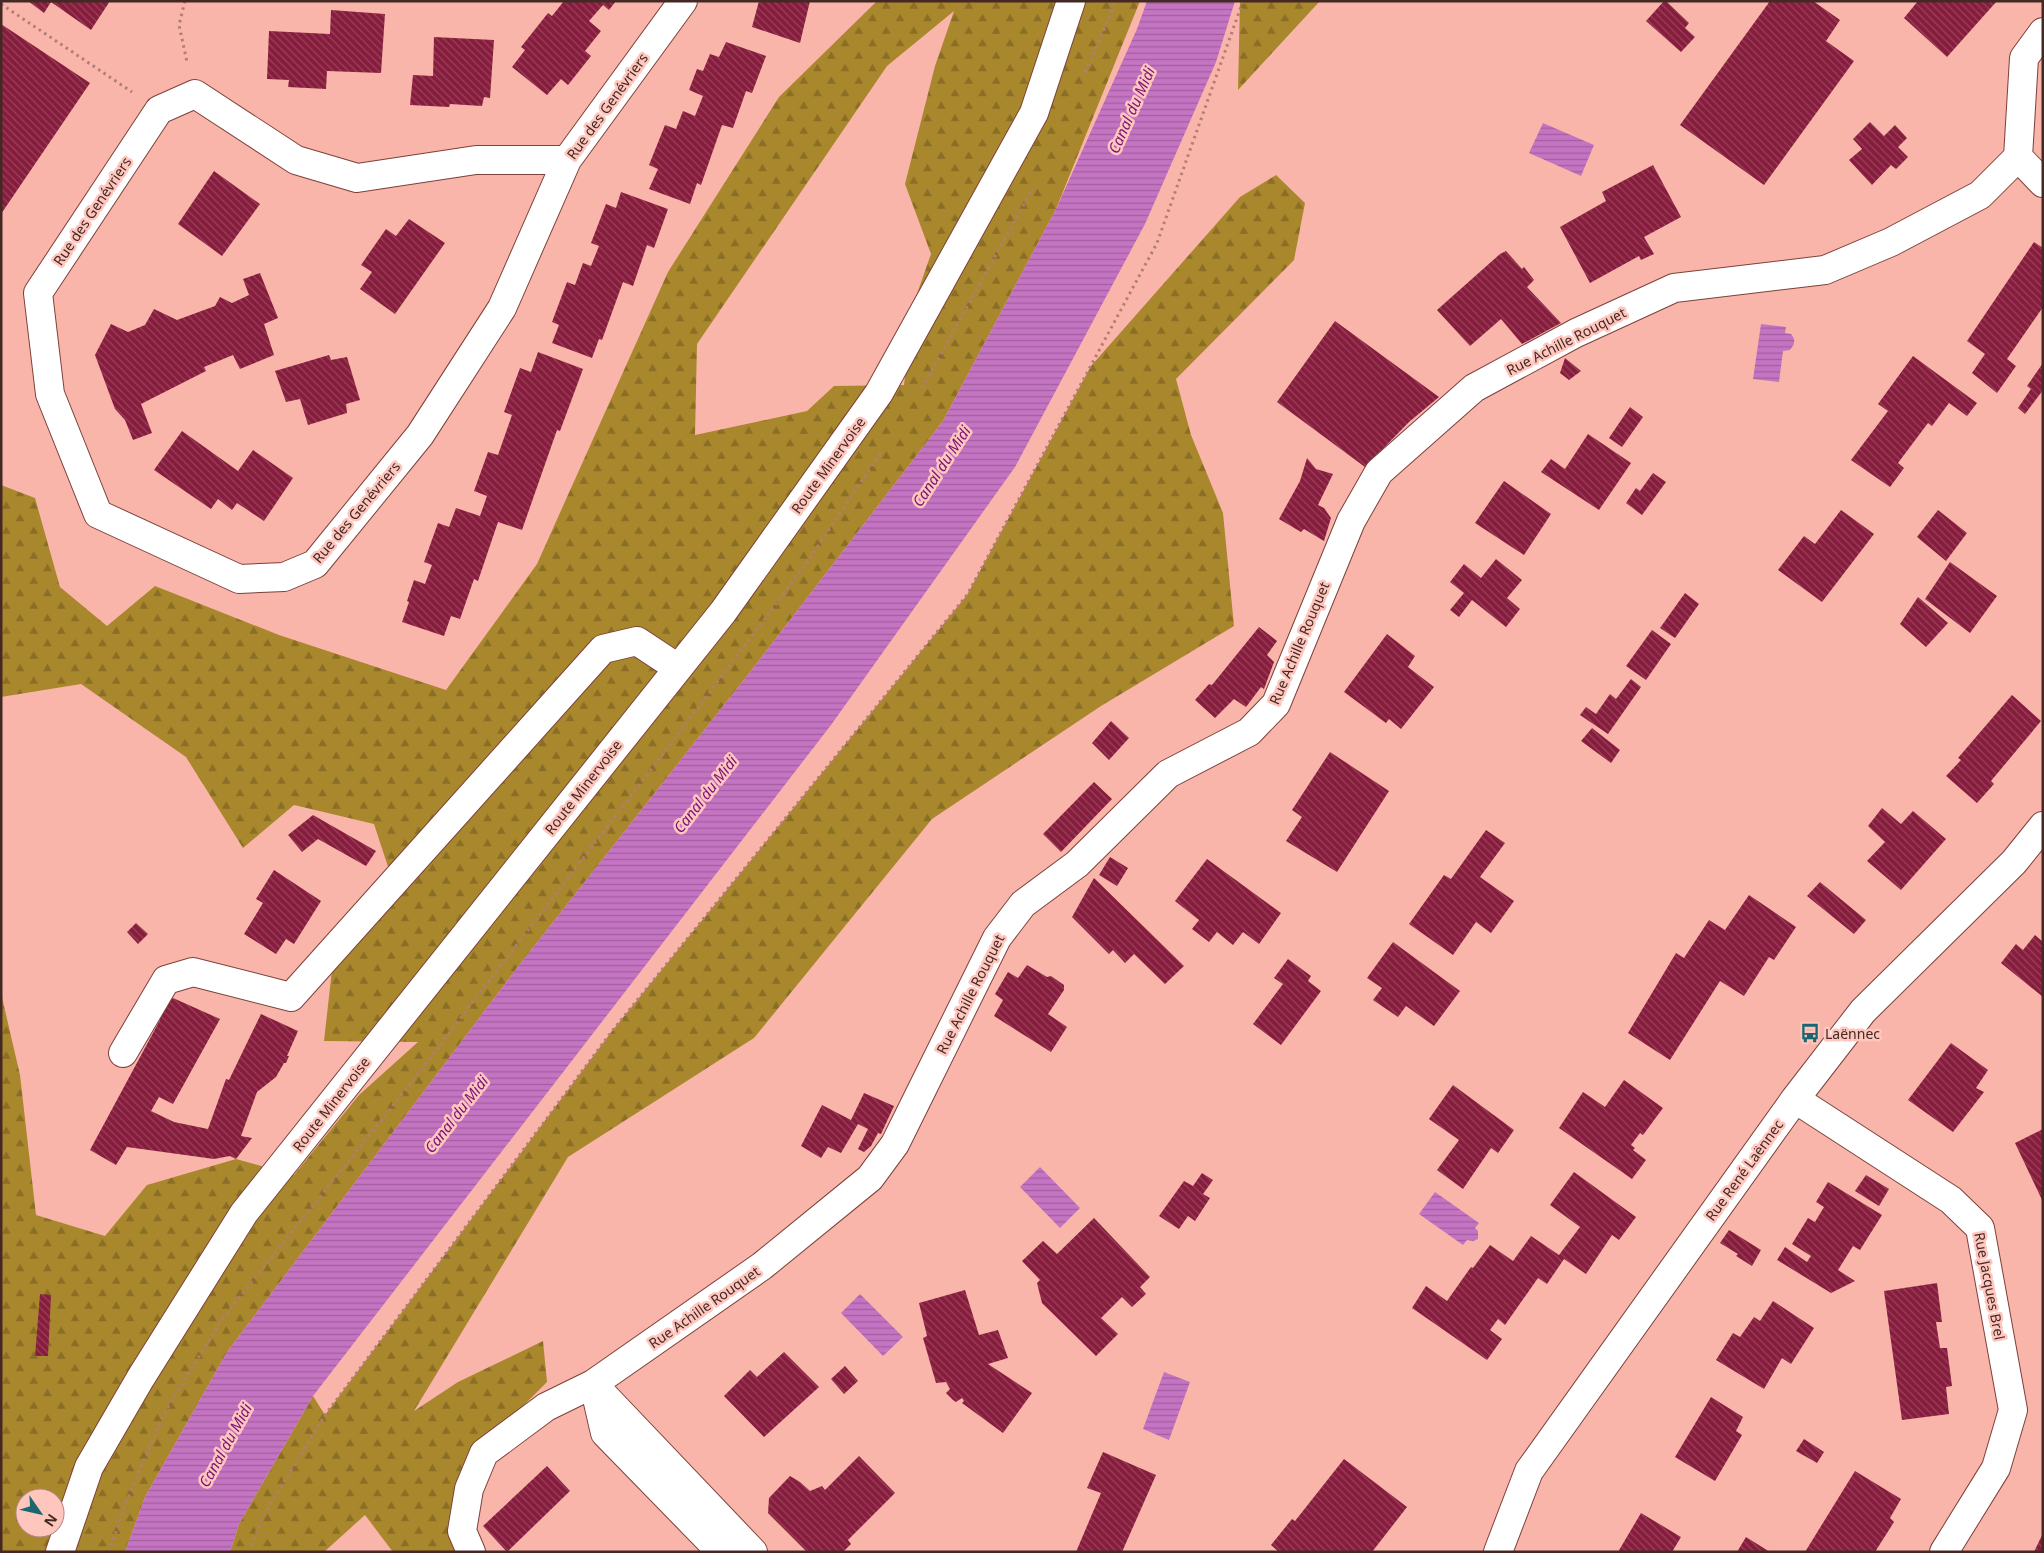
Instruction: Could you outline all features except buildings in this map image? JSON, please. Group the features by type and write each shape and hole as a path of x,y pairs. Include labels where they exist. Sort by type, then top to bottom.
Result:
{"street":[{"name":"Rue des Genévriers","path":"159,110 38,293 50,394 98,514 239,579 284,577 316,564 420,435 502,308 567,160 683,1"},
{"name":"Route Minervoise","path":"60,1552 89,1467 140,1379 244,1214 723,612 879,393 1034,113 1071,1"},
{"path":"2043,32 2024,58 2018,157 2043,183"},
{"path":"159,110 195,94 296,160 357,178 476,160 567,160"},
{"name":"Rue Achille Rouquet","path":"471,1552 462,1531 470,1489 484,1453 546,1407 593,1384 762,1266 870,1178 894,1144 997,938 1023,904 1076,864 1168,774 1250,732 1276,704 1351,520 1379,472 1474,388 1576,332 1674,288 1825,270 1892,242 1980,195 2018,157"},
{"path":"124,1053 166,980 193,972 291,997 603,649 637,641 678,668"},
{"name":"Rue René Laënnec","path":"1498,1552 1529,1471 1795,1099 1863,1011 2014,862 2043,826"},
{"name":"Rue Jacques Brel","path":"1795,1099 1951,1200 1980,1228 2013,1410 1996,1468 1944,1552"},
{"path":"593,1384 605,1433 721,1552"},
{"path":"593,1384 753,1552"}],"path":[{"path":"185,1 179,25 195,94"},
{"path":"250,1552 261,1520 325,1415 600,1047 967,595 1157,243 1243,1"},
{"path":"1,4 159,110"},
{"path":"918,395 928,379"},
{"path":"109,1552 126,1502 165,1412 222,1319 407,1088 676,737 806,564 882,450"}],"green space":[{"path":"877,1 1140,1 1056,209 943,421 754,667 517,968 227,1352 145,1497 125,1552 1,1552 1,993 20,1075 36,1215 105,1236 147,1185 236,1159 294,1175 359,1095 418,1042 324,1041 333,961 392,879 374,824 294,805 243,848 186,757 81,684 1,697 1,485 35,498 60,587 107,626 155,586 279,635 446,690 537,564 668,272 779,97","holes":["954,11 935,66 905,184 931,254 912,308 904,385 834,386 807,411 695,435 697,344 887,66"]},
{"path":"1240,1 1320,1 1238,90"},
{"path":"1276,175 1305,203 1294,260 1176,379 1191,435 1223,513 1234,626 1101,706 932,819 754,1038 568,1157 414,1411 458,1382 543,1341 547,1382 476,1453 470,1552 393,1552 365,1515 324,1552 230,1552 239,1524 313,1396 325,1415 612,1031 967,595 1091,366 1240,197"}],"water":[{"name":"Canal du Midi","path":"1147,1 1235,1 1216,62 1145,224 1015,467 831,725 313,1396 239,1524 230,1552 125,1552 145,1497 227,1352 517,968 754,667 943,421 1056,209 1137,29"},
{"path":"1543,123 1594,145 1581,176 1529,153"},
{"path":"1761,324 1786,327 1785,333 1791,334 1794,338 1794,344 1790,350 1783,351 1779,382 1753,379"},
{"path":"1040,1167 1080,1208 1060,1228 1020,1187"},
{"path":"1435,1192 1479,1223 1475,1228 1478,1231 1478,1239 1473,1241 1467,1240 1463,1245 1419,1214"},
{"path":"860,1294 903,1337 883,1356 841,1313"},
{"path":"1164,1372 1190,1382 1169,1440 1143,1429"}],"place":[{"name":"Laënnec","path":"1810,1033"}]}
